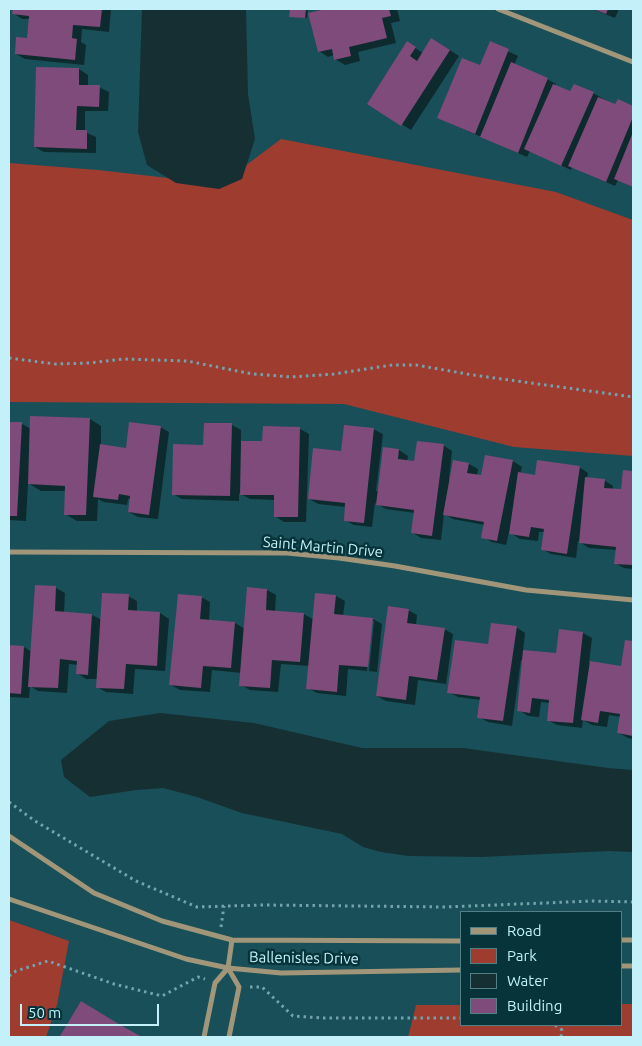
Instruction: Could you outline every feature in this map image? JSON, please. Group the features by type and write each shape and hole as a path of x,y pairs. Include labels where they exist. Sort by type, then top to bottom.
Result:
{"street":[{"path":"498,9 633,62"},
{"name":"Saint Martin Drive","path":"9,552 287,553 395,566 526,590 633,600"},
{"name":"Ballenisles Drive","path":"9,836 94,893 162,921 232,940 460,941"},
{"name":"Ballenisles Drive","path":"9,899 186,959 228,968 281,973 460,970"},
{"path":"204,1037 214,983 228,968 232,940"},
{"path":"228,968 240,987 229,1037"}],"path":[{"path":"9,358 55,364 133,359 186,361 253,374 291,377 416,364 473,375 633,397"},
{"path":"9,802 35,821 136,881 197,907 444,907 594,901 633,902"},
{"path":"221,927 224,906"},
{"path":"556,1026 562,1030 561,1037"}],"green space":[{"path":"281,139 556,192 633,220 633,456 514,447 344,404 9,402 9,163 98,170 221,184"},
{"path":"9,920 69,941 57,1005 46,1037 9,1037"},
{"path":"622,1004 633,1004 633,1037 408,1037 416,1005 460,1005 460,1026 622,1026"}],"water":[{"path":"142,9 246,9 248,94 255,139 242,179 219,189 176,183 147,165 138,132"},
{"path":"160,713 254,723 362,748 463,748 633,770 633,852 609,851 481,857 409,856 381,852 363,847 342,834 242,813 197,797 163,788 90,797 64,777 61,760 109,721"}],"building":[{"path":"13,9 102,9 100,27 73,25 72,38 77,39 75,60 15,54 16,37 27,38 29,16 12,14"},
{"path":"290,9 306,9 305,18 289,17"},
{"path":"326,9 389,9 391,16 382,18 387,38 349,47 351,56 334,60 332,49 318,52 308,13"},
{"path":"593,9 608,9 606,14"},
{"path":"431,38 450,50 401,126 367,104 407,41 416,47 410,56 417,61"},
{"path":"490,41 509,49 475,134 437,118 462,58 480,65"},
{"path":"511,62 548,78 518,153 480,137"},
{"path":"36,67 79,68 79,85 100,85 99,107 77,106 76,130 87,130 87,149 34,147"},
{"path":"553,84 570,91 574,84 594,92 561,166 524,149"},
{"path":"598,97 615,104 618,99 633,106 633,117 606,182 568,166"},
{"path":"633,132 633,187 614,179"},
{"path":"30,416 90,418 86,515 64,515 65,486 28,484"},
{"path":"9,422 22,422 17,516 9,516"},
{"path":"129,422 161,426 149,515 128,512 130,496 119,494 118,500 93,497 100,444 126,448"},
{"path":"204,423 232,423 230,496 172,495 173,444 203,445"},
{"path":"344,425 374,428 364,523 344,521 345,503 308,499 313,448 341,451"},
{"path":"263,426 300,427 298,517 274,517 274,495 240,495 241,441 262,441"},
{"path":"417,441 444,444 432,536 411,533 414,510 376,505 383,447 399,449 398,459 414,461"},
{"path":"485,455 513,460 497,541 481,538 484,522 443,515 453,460 469,463 467,473 481,475"},
{"path":"537,460 580,466 567,554 541,550 544,529 531,527 529,537 509,534 518,472 535,475"},
{"path":"623,470 633,471 633,565 614,564 616,547 579,543 585,477 605,479 604,488 621,489"},
{"path":"35,585 56,586 55,611 92,614 88,675 76,674 77,661 60,659 58,688 28,687"},
{"path":"247,587 267,589 266,610 304,613 300,662 272,660 270,688 239,686"},
{"path":"102,593 129,594 128,610 160,612 157,666 126,664 124,689 96,688"},
{"path":"315,593 336,595 334,614 373,618 368,667 339,665 337,692 306,689"},
{"path":"178,594 202,596 200,619 235,622 231,668 203,666 201,688 169,685"},
{"path":"388,606 409,609 407,623 445,628 437,680 409,676 406,700 376,696"},
{"path":"491,623 517,626 503,721 477,718 480,697 447,693 455,640 488,644"},
{"path":"559,629 583,632 573,723 547,721 549,700 532,698 530,713 517,711 523,650 556,653"},
{"path":"625,640 633,641 633,736 617,733 620,714 600,711 598,723 581,720 590,661 621,666"},
{"path":"9,645 24,646 21,694 9,693"},
{"path":"81,1001 122,1026 142,1037 60,1036"}]}
